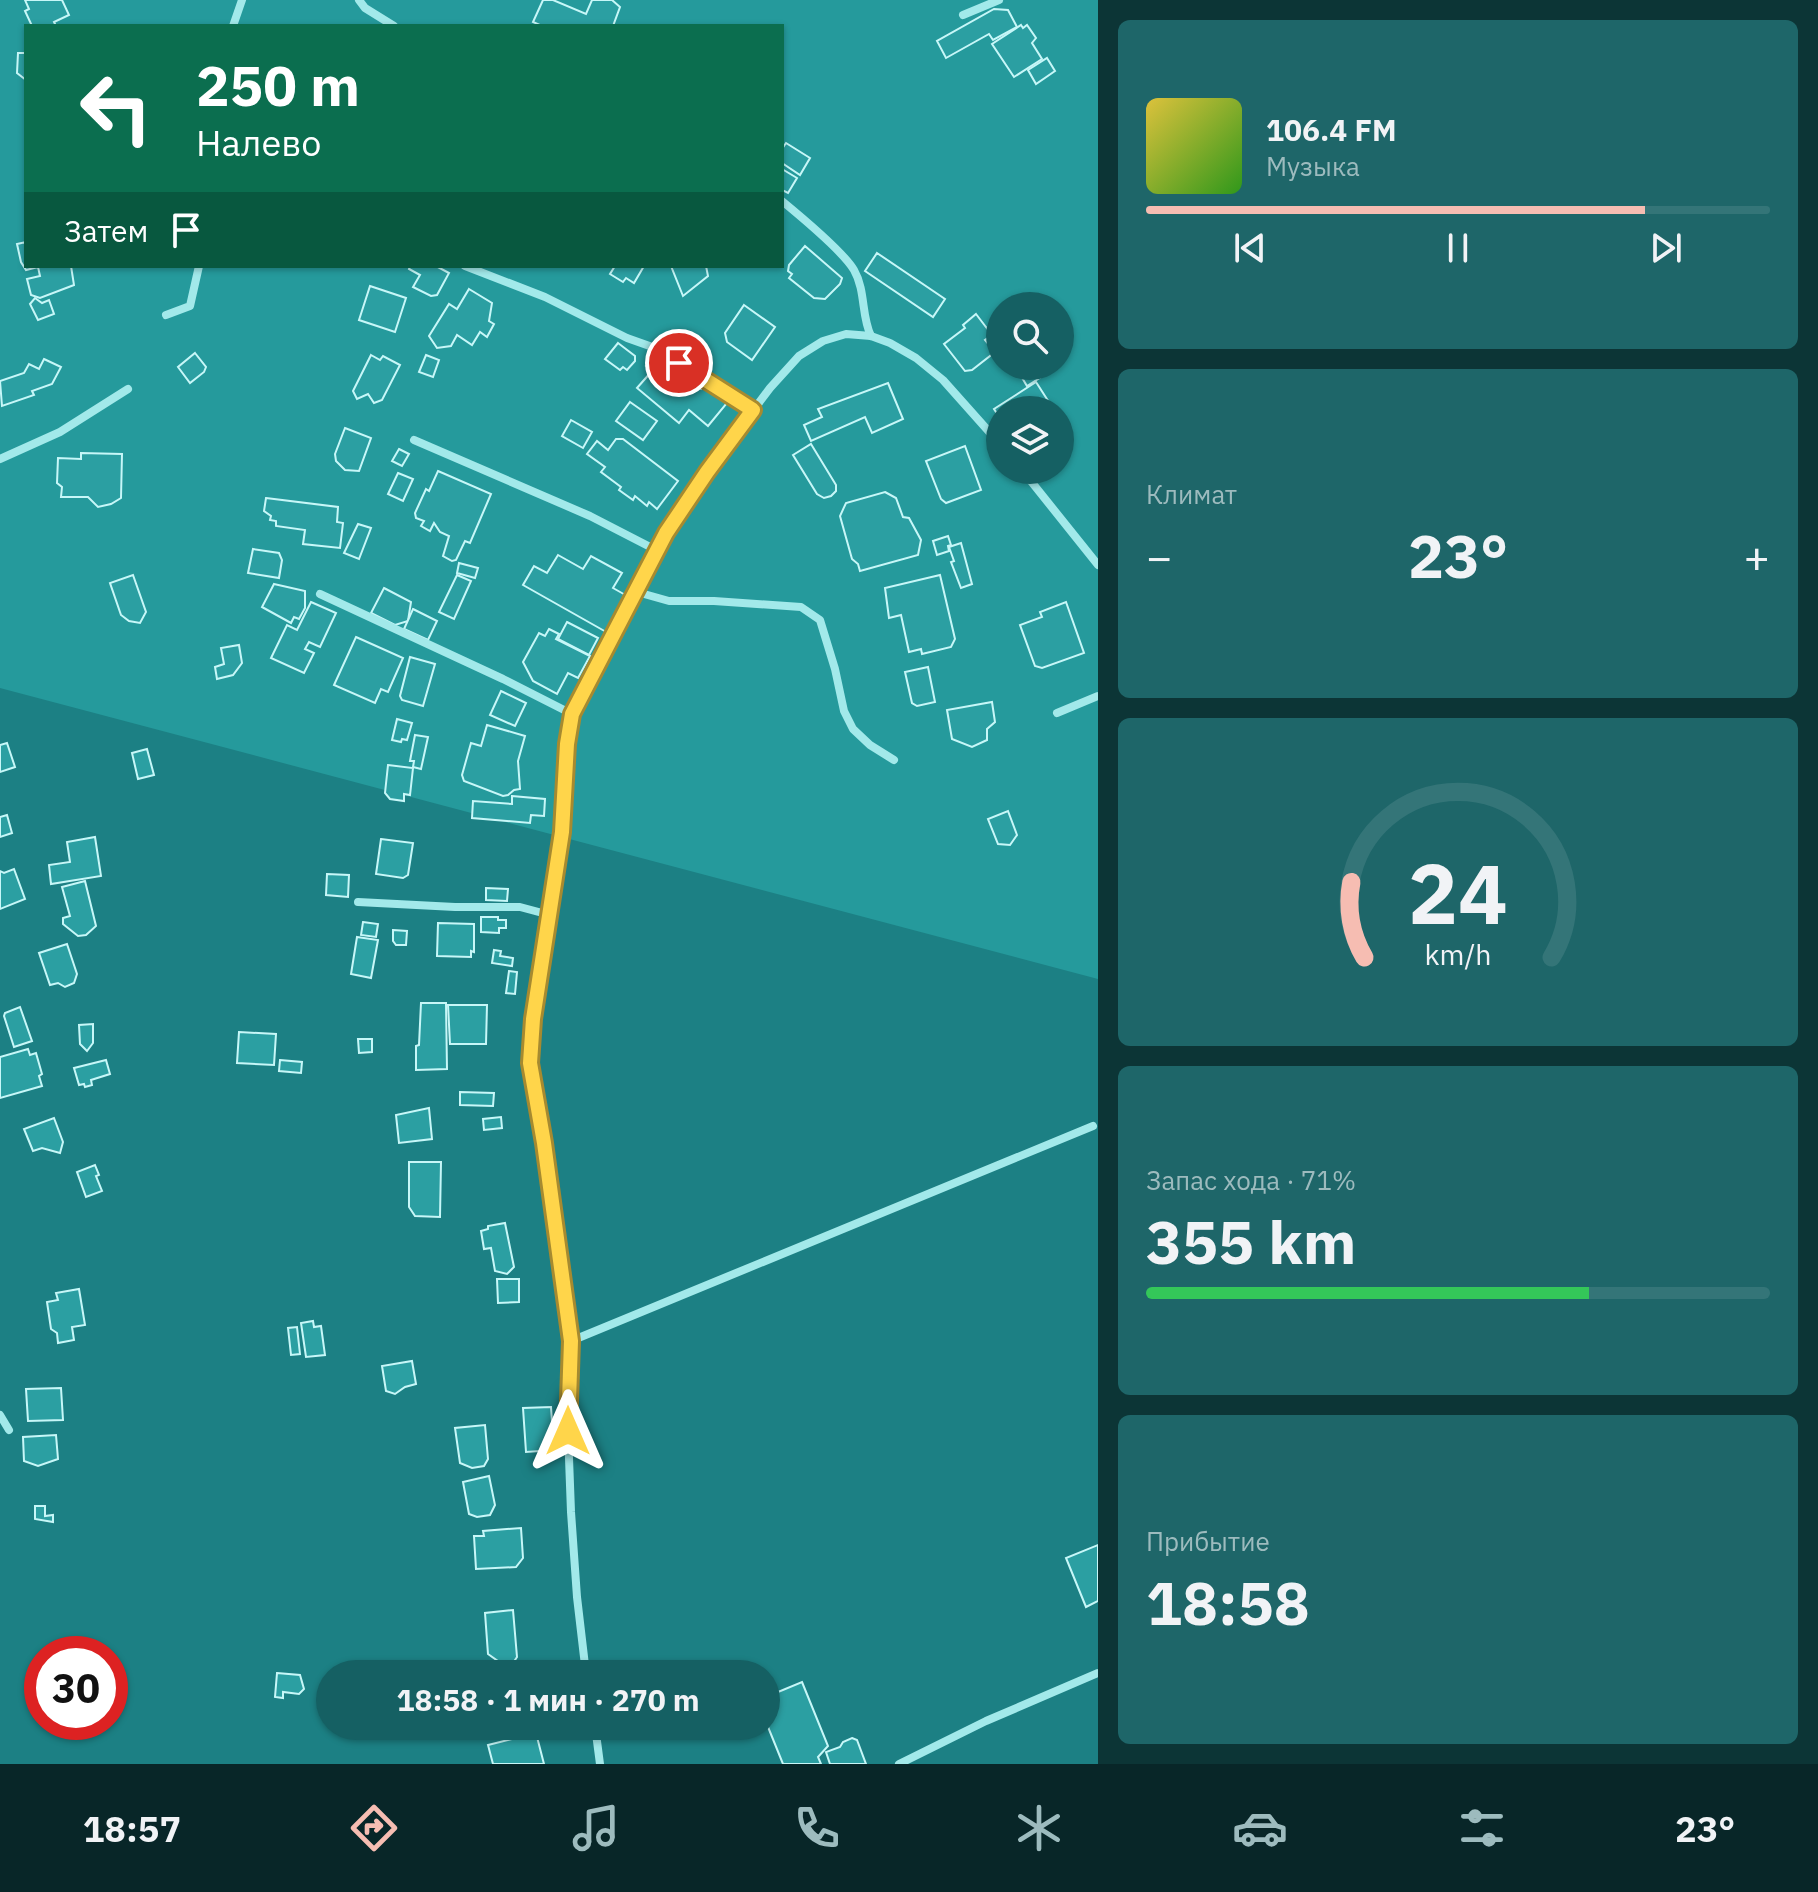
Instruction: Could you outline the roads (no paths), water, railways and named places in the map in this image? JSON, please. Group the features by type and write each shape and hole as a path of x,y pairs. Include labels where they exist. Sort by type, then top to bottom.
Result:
{"street":[{"path":"234,24 242,0"},
{"path":"359,0 365,8 391,24"},
{"path":"963,15 999,0"},
{"path":"784,203 854,270 861,290 864,322 871,336"},
{"path":"166,315 190,306 199,268"},
{"path":"470,268 545,297 627,338 658,349 753,410"},
{"path":"585,1660 571,1512 567,1404 571,1341 530,1063 533,1019 562,832 567,744 572,714 658,551 707,472 753,410 799,356 823,341 846,334 871,336 890,343 943,380 986,428"},
{"path":"0,459 60,432 128,389"},
{"path":"414,440 590,516 658,551"},
{"path":"1033,484 1098,565"},
{"path":"637,592 669,601 801,607 820,620 844,711 853,729 870,745 894,760"},
{"path":"320,594 572,714"},
{"path":"1057,713 1098,696"},
{"path":"358,902 520,907 550,915"},
{"path":"571,1341 1093,1126"},
{"path":"0,1415 9,1430"},
{"path":"899,1764 986,1721 1098,1673"},
{"path":"597,1740 600,1764"}]}
